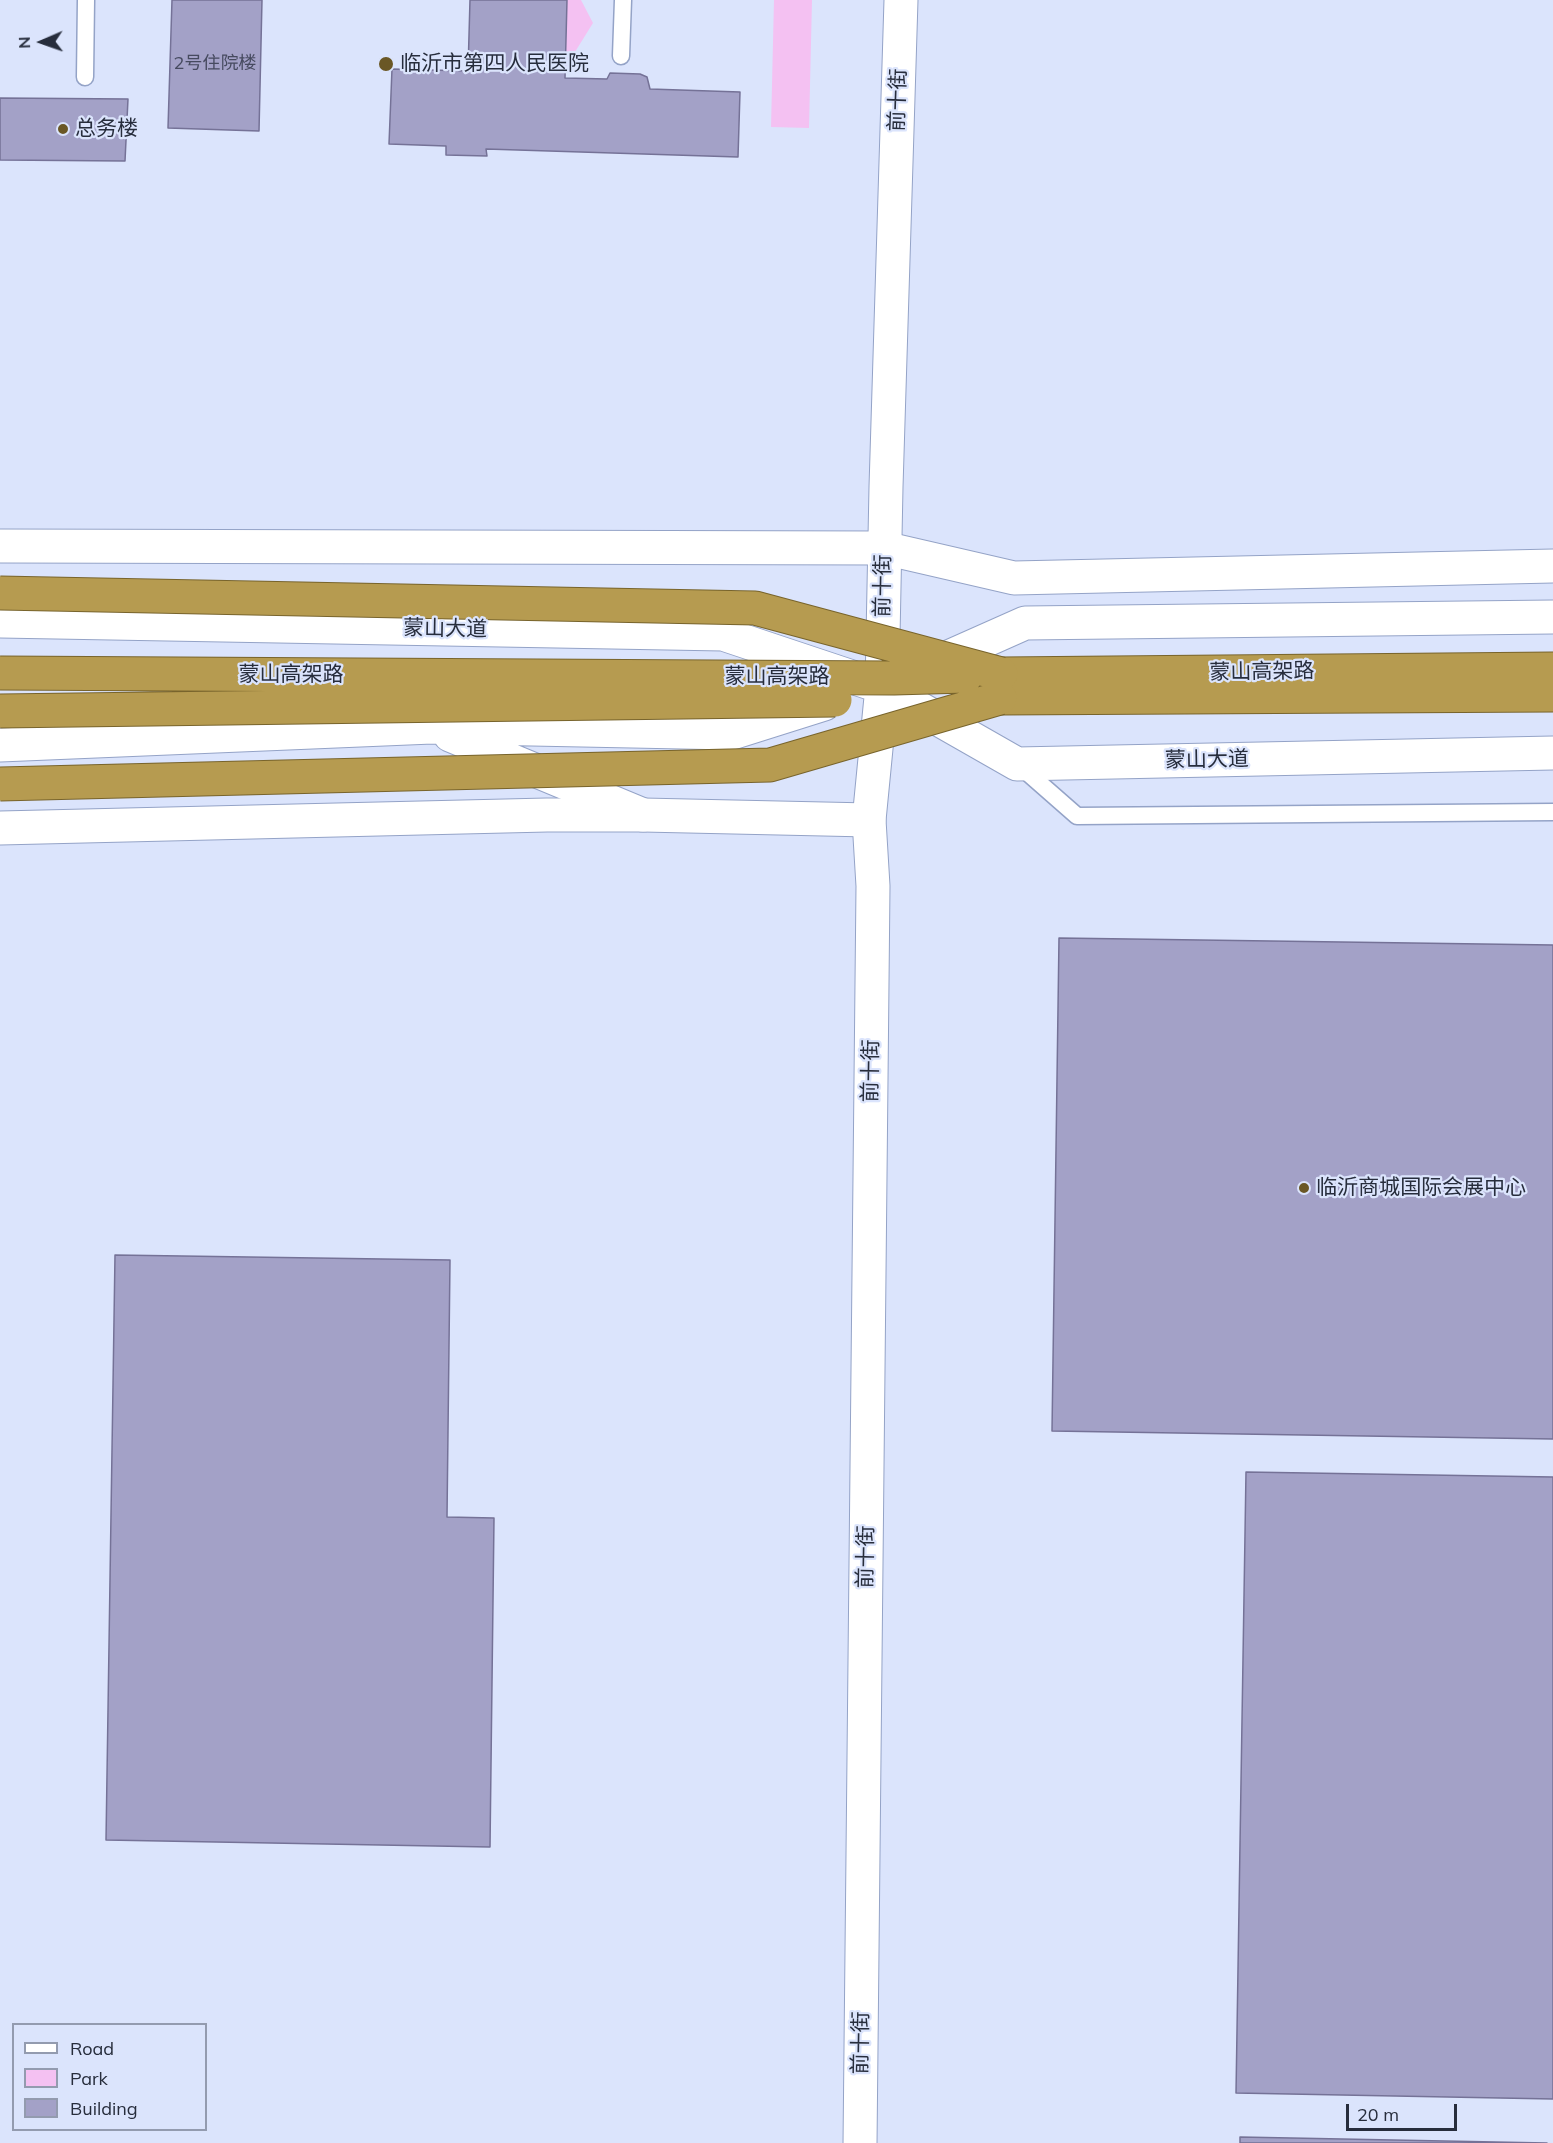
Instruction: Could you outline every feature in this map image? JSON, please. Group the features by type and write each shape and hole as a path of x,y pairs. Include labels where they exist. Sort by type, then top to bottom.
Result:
{"highway":[{"path":"0,593 755,608 1000,686"},
{"name":"蒙山高架路","path":"0,711 1000,686 1553,669"},
{"name":"蒙山高架路","path":"0,673 870,678 1000,686 1553,695"},
{"path":"0,784 770,765 1000,686"}],"main road":[{"name":"前十街","path":"860,2143 873,886 869,820 882,687 884,548 901,0"},
{"path":"0,546 884,548 1014,578 1553,566"},
{"path":"0,745 432,727 732,733 882,687 1025,623 1553,616"},
{"name":"蒙山大道","path":"0,621 723,634 882,687 1017,764 1553,753"},
{"path":"432,727 643,815"},
{"path":"0,828 547,815 869,820"}],"lane":[{"path":"85,77 86,0"},
{"path":"621,56 623,0"},
{"path":"1017,764 1077,816 1553,812"}],"green space":[{"path":"567,0 581,0 593,23 565,68"},
{"path":"774,0 812,0 809,128 771,127"}],"building":[{"path":"172,0 262,0 259,131 168,128"},
{"path":"470,0 567,0 565,78 607,79 610,73 640,74 647,77 650,89 740,92 738,157 486,149 487,156 446,155 446,146 389,144 392,69 468,71"},
{"name":"总务楼","path":"0,98 128,99 125,161 0,160"},
{"name":"临沂商城国际会展中心","path":"1059,938 1553,945 1553,1439 1052,1431"},
{"path":"115,1255 450,1260 447,1517 494,1518 490,1847 106,1840"},
{"path":"1246,1472 1553,1477 1553,2099 1236,2093"},
{"path":"1240,2137 1547,2143 1240,2143"}],"place":[{"name":"临沂市第四人民医院","path":"386,64"},
{"name":"总务楼","path":"63,129"},
{"name":"临沂商城国际会展中心","path":"1304,1188"}]}
